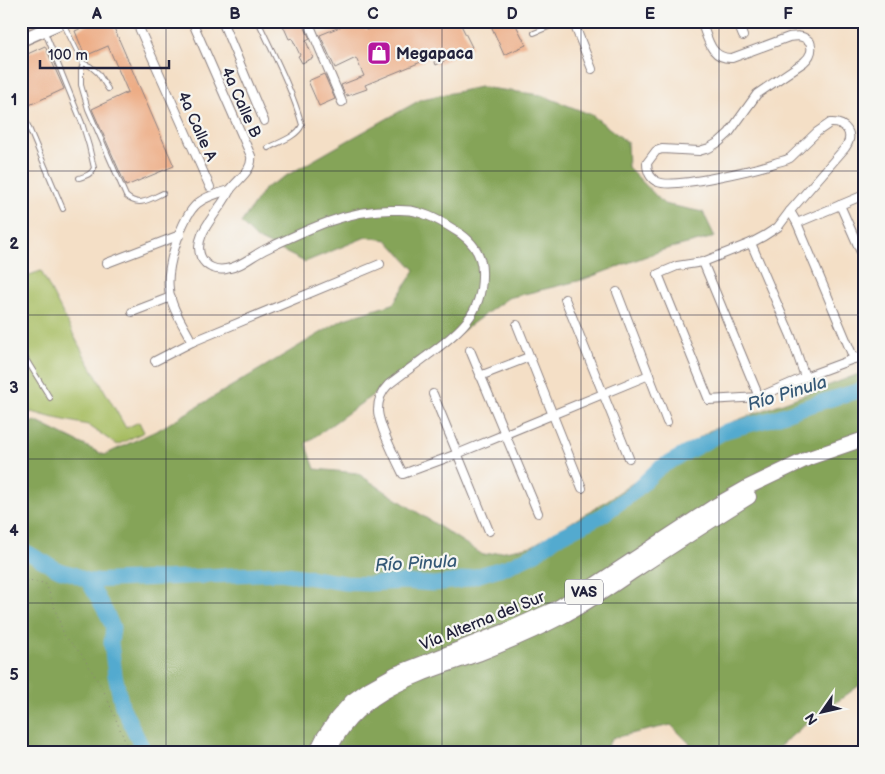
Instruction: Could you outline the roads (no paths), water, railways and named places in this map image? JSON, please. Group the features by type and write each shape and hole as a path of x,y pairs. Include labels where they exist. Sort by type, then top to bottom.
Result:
{"highway":[{"name":"Vía Alterna del Sur","path":"316,753 324,736 337,718 352,701 370,688 395,674 508,630 557,608 713,507 741,491 809,458 864,439"},
{"name":"Vía Alterna del Sur","path":"328,753 333,742 359,709 384,692 425,672 512,640 561,617 602,593 752,495 811,466 864,448"}],"main road":[{"path":"21,40 63,22"}],"street":[{"name":"4a Calle A","path":"136,21 210,187"},
{"name":"4a Calle B","path":"192,21 251,156 248,170 230,190 205,230 199,247 201,256 206,263 214,269 223,270 234,267 275,245 332,220 370,211 403,210 424,214 447,225 463,236 477,251 483,270 482,283 478,301 471,317 452,337 388,385 382,393 378,411 387,440 403,474 457,454"},
{"path":"222,21 264,121"},
{"path":"308,21 342,102"},
{"path":"573,21 592,69"},
{"path":"701,21 714,52 726,58 732,58 796,36 802,36 810,42 812,50 804,62 757,94 729,133 710,148 699,151 662,149 656,151 647,164 647,169 654,180 660,184 677,184 770,165 790,158 830,122 840,124 849,133 850,137 849,142 778,227 751,243 703,262 677,266 658,274 709,400 758,397 864,355"},
{"path":"736,21 743,36"},
{"path":"192,342 170,297 168,289 171,264 190,211 199,202 230,190"},
{"path":"797,223 864,195"},
{"path":"840,205 864,259"},
{"path":"790,211 797,223 854,359"},
{"path":"107,263 180,235"},
{"path":"751,243 791,336 805,377"},
{"path":"703,262 758,397"},
{"path":"155,361 192,342 380,264"},
{"path":"617,292 668,422"},
{"path":"132,312 170,297"},
{"path":"565,299 629,458"},
{"path":"516,326 582,488"},
{"path":"470,350 538,513"},
{"path":"480,376 528,357"},
{"path":"457,454 649,376"},
{"path":"433,394 489,532"}],"lane":[{"path":"258,21 279,65 302,125 300,130 268,148"},
{"path":"534,33 563,21"},
{"path":"63,22 83,63 80,77 88,109 126,196 130,199 144,202 163,193"},
{"path":"44,30 82,123 89,146 93,170 88,175 79,178"},
{"path":"83,63 98,73 108,89"},
{"path":"21,109 63,208"},
{"path":"22,353 50,398"}],"waterway":[{"name":"Río Pinula","path":"21,549 59,570 88,581 281,573 345,583 404,582 434,584 459,581 509,566 536,553 557,538 603,515 633,493 659,468 726,431 771,419 864,389"},
{"path":"88,581 113,628 111,643 115,675 122,706 145,753"}],"place":[{"name":"Megapaca","path":"379,53"}]}
